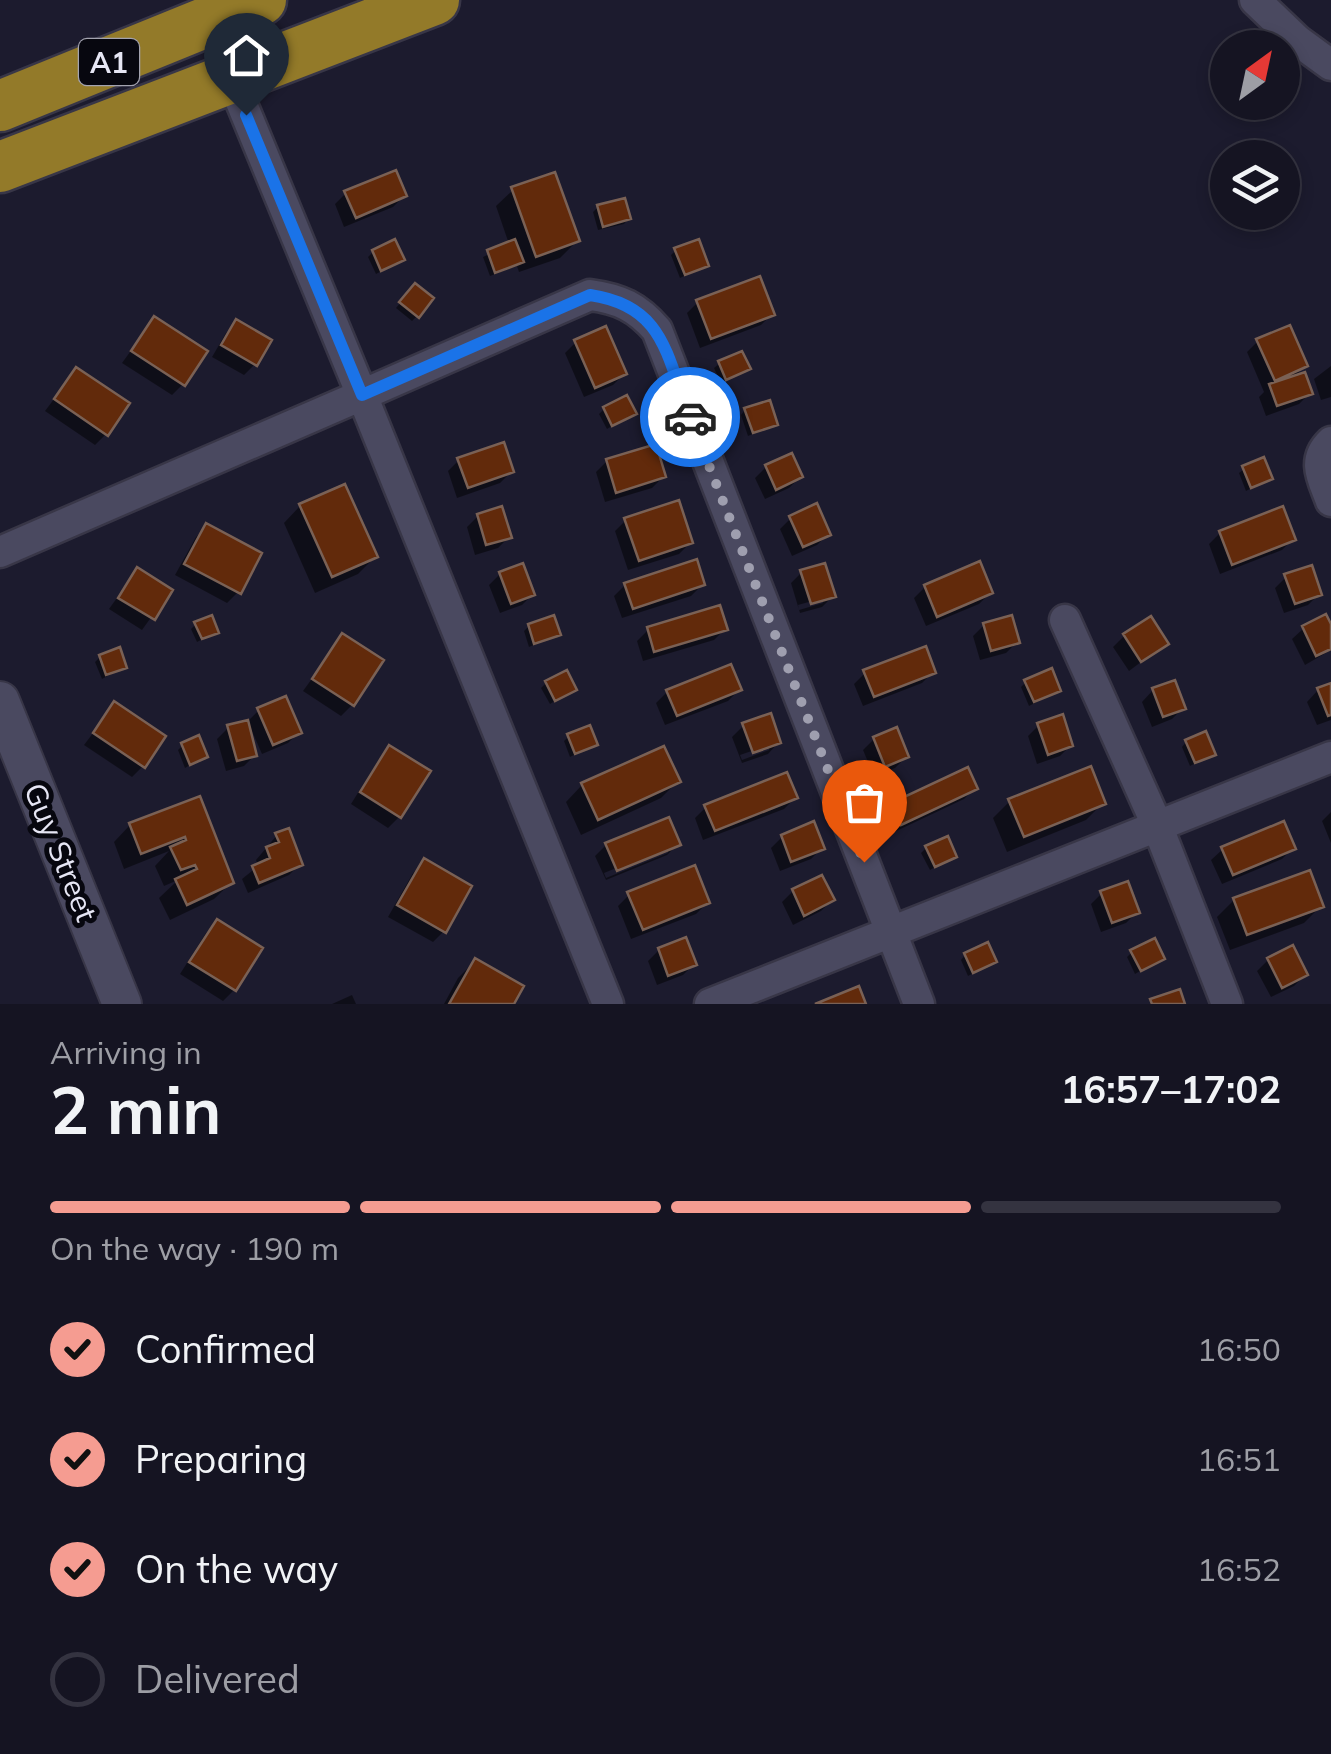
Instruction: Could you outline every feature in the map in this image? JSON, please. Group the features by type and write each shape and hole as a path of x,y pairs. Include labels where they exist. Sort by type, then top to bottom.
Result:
{"highway":[{"name":"A1","path":"0,106 261,0"},
{"name":"A1","path":"0,167 434,0"}],"street":[{"path":"1254,0 1331,65"},
{"path":"232,80 608,1004"},
{"path":"0,552 590,295 616,298 640,311 656,330 919,1004"},
{"path":"1331,442 1318,466 1331,502"},
{"path":"1065,620 1157,825 1227,1004"},
{"name":"Guy Street","path":"0,701 122,1004"},
{"path":"710,1004 1331,757"}],"building":[{"path":"396,170 407,196 356,218 344,191"},
{"path":"555,172 580,241 536,257 511,187"},
{"path":"625,198 631,219 603,227 597,205"},
{"path":"395,239 405,260 381,271 372,250"},
{"path":"515,239 524,262 495,273 487,250"},
{"path":"699,239 709,266 685,275 674,248"},
{"path":"760,276 775,315 711,339 696,300"},
{"path":"415,283 434,298 419,318 399,302"},
{"path":"154,316 208,351 185,386 131,351"},
{"path":"236,319 272,340 257,366 221,345"},
{"path":"1290,325 1308,366 1275,381 1256,339"},
{"path":"606,326 627,374 595,388 574,340"},
{"path":"742,351 751,369 726,380 718,361"},
{"path":"76,367 130,403 108,436 54,399"},
{"path":"1305,372 1313,394 1277,406 1269,384"},
{"path":"627,395 637,414 612,426 603,407"},
{"path":"770,400 778,425 753,433 744,408"},
{"path":"504,442 514,472 468,488 457,458"},
{"path":"656,444 666,477 616,493 606,459"},
{"path":"792,453 803,477 776,490 765,465"},
{"path":"1264,457 1273,479 1251,488 1242,466"},
{"path":"345,484 378,557 332,577 299,504"},
{"path":"679,500 693,543 639,561 624,518"},
{"path":"817,503 831,535 803,547 789,516"},
{"path":"502,506 512,538 486,545 477,514"},
{"path":"1283,506 1296,540 1232,565 1219,531"},
{"path":"206,523 262,553 241,594 184,564"},
{"path":"697,559 705,585 633,609 624,583"},
{"path":"980,561 993,593 937,617 924,585"},
{"path":"523,563 535,595 511,604 499,572"},
{"path":"825,563 836,597 811,604 800,570"},
{"path":"1312,565 1322,595 1295,604 1284,574"},
{"path":"137,567 173,590 155,620 118,598"},
{"path":"720,605 728,630 654,652 647,627"},
{"path":"1326,614 1331,624 1331,649 1316,656 1302,626"},
{"path":"212,615 219,633 202,639 194,622"},
{"path":"554,615 561,635 534,644 528,624"},
{"path":"1012,615 1020,643 991,651 983,623"},
{"path":"1151,616 1169,644 1141,662 1123,634"},
{"path":"342,633 384,660 354,706 312,679"},
{"path":"926,646 936,673 874,697 863,670"},
{"path":"120,647 127,668 106,675 99,655"},
{"path":"731,664 742,690 677,716 666,690"},
{"path":"1052,668 1061,691 1034,702 1024,680"},
{"path":"567,670 577,690 555,701 545,681"},
{"path":"1175,680 1186,709 1163,717 1152,688"},
{"path":"1331,683 1331,715 1328,716 1317,688"},
{"path":"286,696 302,733 273,745 257,708"},
{"path":"114,701 166,736 145,768 93,733"},
{"path":"771,713 781,743 753,753 742,723"},
{"path":"1063,714 1073,746 1048,755 1037,723"},
{"path":"248,720 257,756 237,761 227,725"},
{"path":"590,725 598,745 575,754 567,734"},
{"path":"897,727 909,757 885,767 873,737"},
{"path":"1206,731 1216,755 1195,763 1185,740"},
{"path":"199,735 208,757 190,765 181,743"},
{"path":"389,745 431,771 401,818 360,792"},
{"path":"664,746 681,782 598,820 581,783"},
{"path":"1091,766 1106,804 1024,837 1008,799"},
{"path":"968,767 978,789 901,825 891,803"},
{"path":"787,772 798,798 715,831 704,805"},
{"path":"200,796 234,883 187,905 175,879 197,869 195,865 181,870 170,847 186,840 185,837 141,854 129,823"},
{"path":"669,817 681,845 617,871 605,843"},
{"path":"814,821 825,849 791,862 781,835"},
{"path":"1284,821 1296,849 1233,875 1221,847"},
{"path":"289,828 303,865 259,883 252,866 270,858 266,847 279,842 275,833"},
{"path":"948,836 957,857 935,867 925,846"},
{"path":"424,858 472,886 446,933 397,905"},
{"path":"695,865 710,903 643,930 627,892"},
{"path":"1310,870 1324,907 1247,935 1233,898"},
{"path":"822,875 835,900 804,916 792,889"},
{"path":"1128,881 1140,913 1112,923 1100,891"},
{"path":"217,919 263,948 236,991 189,962"},
{"path":"686,937 697,965 668,976 658,948"},
{"path":"1155,938 1165,959 1141,971 1130,950"},
{"path":"988,942 997,962 973,973 964,953"},
{"path":"1293,945 1308,975 1282,988 1267,958"},
{"path":"475,958 524,986 514,1004 449,1004"},
{"path":"859,986 866,1004 815,1004"},
{"path":"1180,989 1185,1004 1152,1004 1150,999"}],"way so far":[{"path":"690,417 864,862"}],"route":[{"path":"246,115 362,395 590,295 616,298 640,311 656,330 690,417"}]}
